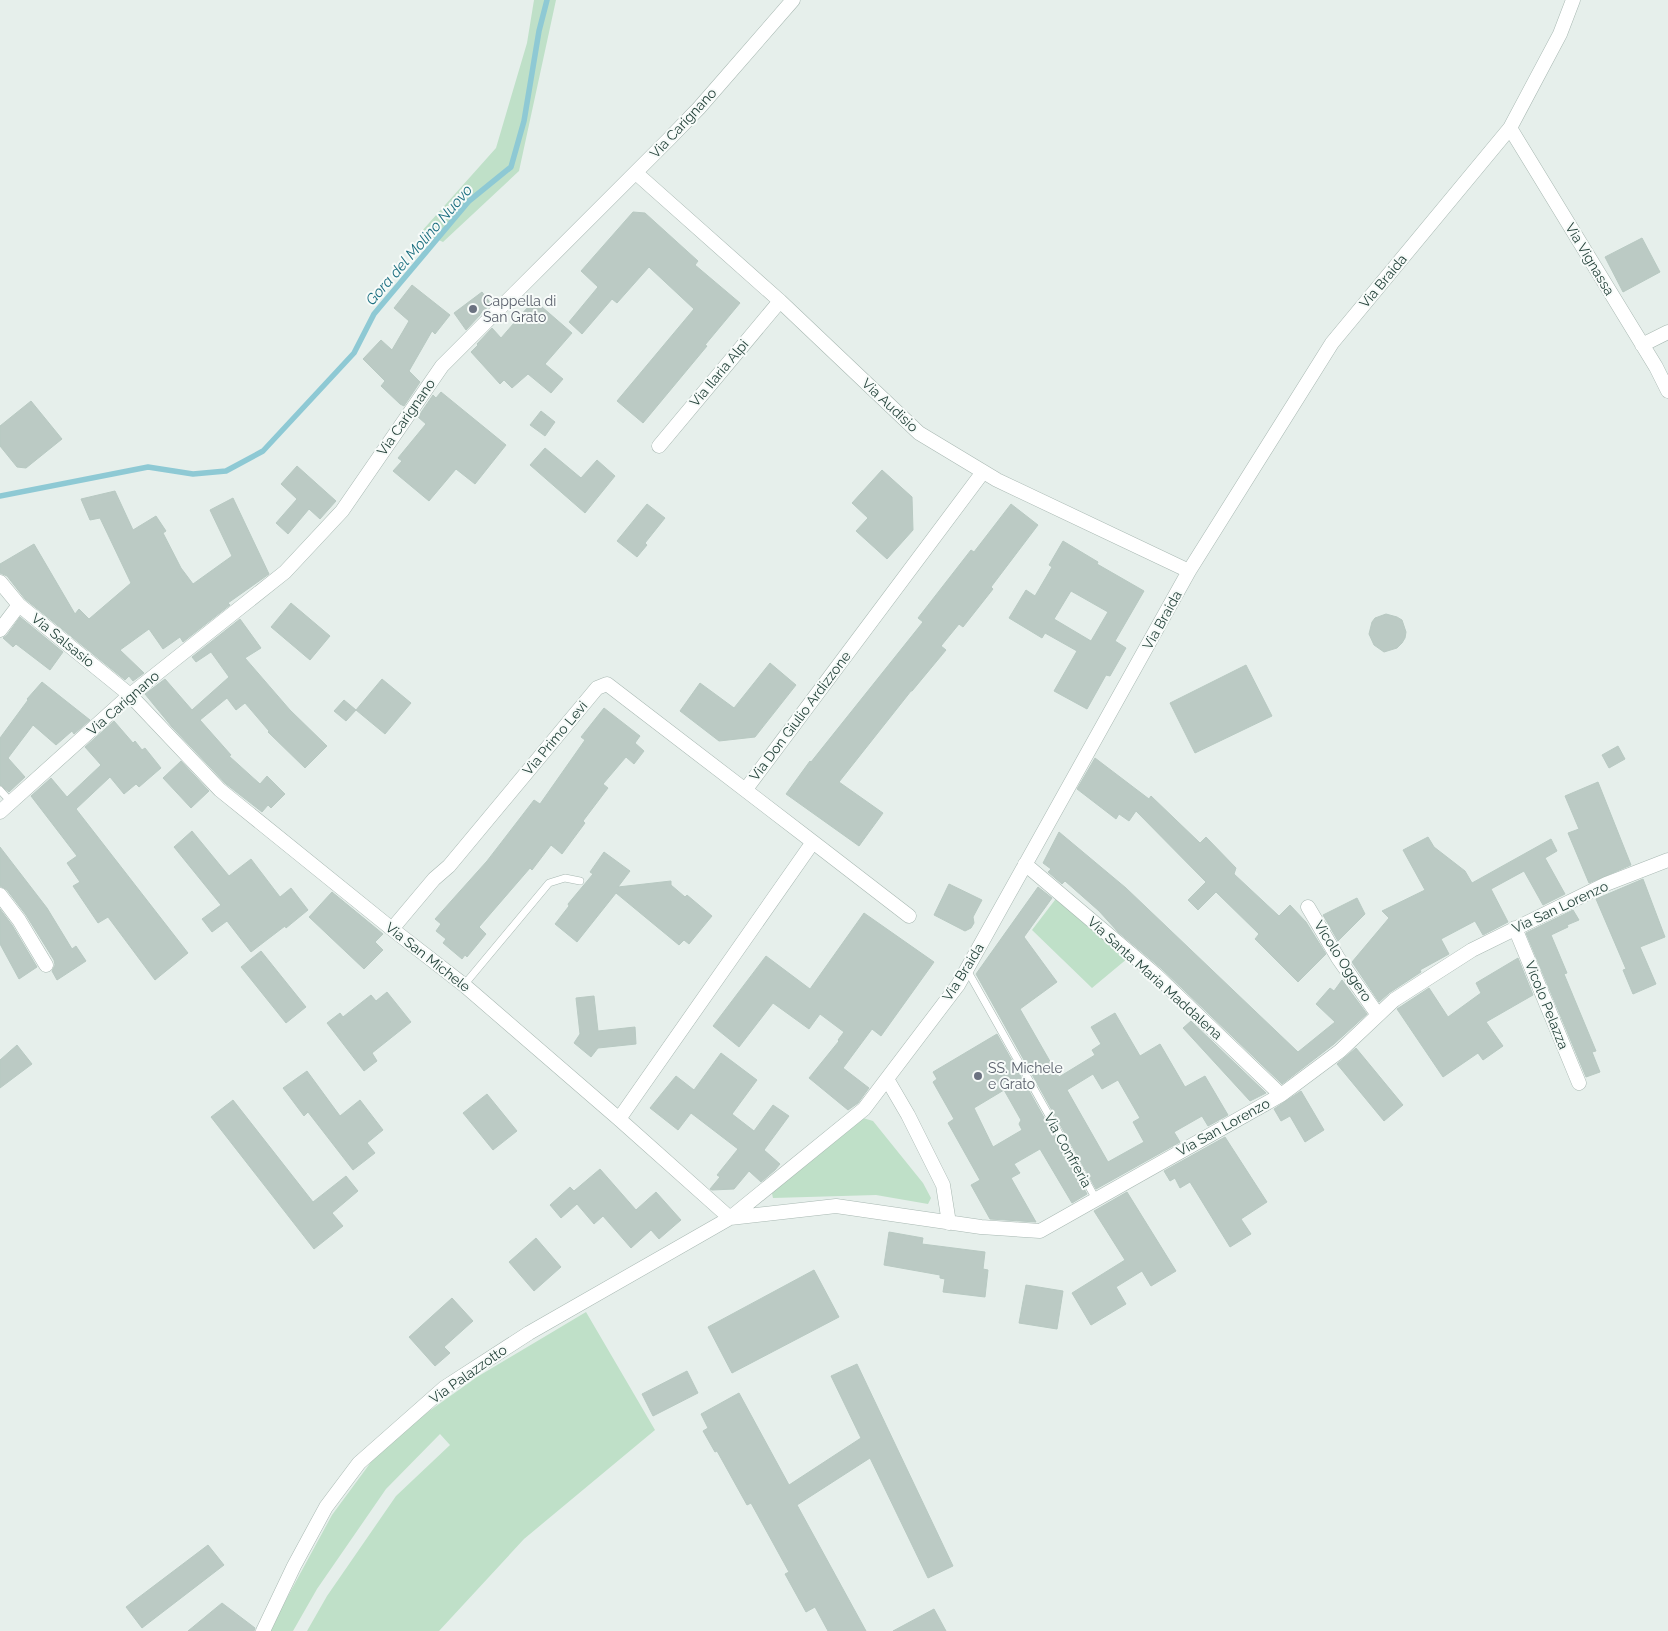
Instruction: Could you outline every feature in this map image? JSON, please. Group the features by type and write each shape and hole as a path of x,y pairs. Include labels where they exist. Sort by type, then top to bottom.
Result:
{"street":[{"name":"Via Carignano","path":"0,812 130,694 285,572 342,510 442,366 699,108 793,0"},
{"name":"Via Braida","path":"730,1218 864,1109 958,985 1189,571 1332,343 1510,128 1560,34 1573,0"},
{"name":"Via Vignassa","path":"1510,128 1656,368 1668,391"},
{"name":"Via Audisio","path":"636,173 780,300 919,433 983,472 1189,571"},
{"name":"Via Ilaria Alpi","path":"659,446 780,300"},
{"path":"1642,345 1668,332"},
{"name":"Via Don Giulio Ardizzone","path":"909,916 746,789 983,472"},
{"name":"Via Salsasio","path":"0,582 19,605 130,694"},
{"path":"0,630 19,605"},
{"name":"Via Primo Levi","path":"392,929 434,880 449,866 597,688 607,684 746,789"},
{"name":"Via San Michele","path":"130,694 220,790 464,985 730,1218"},
{"path":"619,1119 813,842"},
{"name":"Via San Lorenzo","path":"730,1218 836,1206 982,1228 1040,1231 1281,1095 1340,1051 1394,1000 1472,950 1606,884 1668,860"},
{"name":"Via Santa Maria Maddalena","path":"1025,864 1156,975 1281,1095"},
{"path":"0,895 19,920 46,965"},
{"name":"Vicolo Oggero","path":"1308,907 1338,958 1378,1015"},
{"name":"Vicolo Pelazza","path":"1515,928 1578,1083"},
{"path":"886,1079 908,1115 943,1185 949,1223"},
{"name":"Via Palazzotto","path":"263,1631 294,1566 326,1507 359,1463 408,1419 444,1388 529,1333 730,1218"}],"lane":[{"path":"0,790 11,802"},
{"path":"464,985 550,883 565,878 580,880"},
{"name":"Via Confreria","path":"967,969 1096,1199"}],"green space":[{"path":"534,0 556,0 519,171 443,242 421,232 496,148 527,43"},
{"path":"1058,896 1128,958 1092,988 1032,930"},
{"path":"863,1118 873,1121 923,1183 931,1198 928,1204 876,1195 773,1198 771,1189"},
{"path":"586,1312 655,1430 524,1539 439,1631 307,1631 327,1596 396,1496 450,1445 440,1434 386,1489 317,1589 293,1631 269,1631 332,1515 374,1458 425,1414 477,1377"}],"building":[{"path":"633,212 645,213 698,261 695,265 740,303 643,423 617,401 694,309 649,267 617,303 612,299 582,334 569,322 598,287 581,271"},
{"path":"1642,238 1660,272 1623,292 1605,257"},
{"path":"412,285 450,315 435,334 432,331 409,371 420,382 404,406 381,386 385,381 363,359 381,340 392,350 409,321 394,308"},
{"name":"Cappella di San Grato","path":"482,292 491,304 466,330 454,313"},
{"path":"534,300 572,333 545,364 563,379 551,393 528,374 512,388 504,380 500,384 471,352 492,328 501,338"},
{"path":"441,392 506,445 475,484 456,469 429,501 393,471 402,461 398,458 426,424 418,417 433,395 436,398"},
{"path":"31,401 62,439 26,468 17,467 0,446 0,426"},
{"path":"541,411 555,422 545,436 530,425"},
{"path":"545,448 581,478 597,460 615,476 585,513 530,465"},
{"path":"297,466 336,501 320,519 309,509 288,534 276,523 297,499 281,484"},
{"path":"882,470 912,497 913,530 887,559 856,531 868,518 852,503"},
{"path":"115,491 133,530 156,516 166,531 163,533 181,568 193,584 232,556 210,510 233,498 269,574 228,603 230,605 183,642 180,637 163,649 149,629 120,650 144,673 133,681 129,676 125,680 25,599 7,576 0,573 0,564 34,544 75,614 79,609 89,619 131,583 100,518 90,520 81,499"},
{"path":"647,504 665,518 645,543 647,545 637,557 617,541"},
{"path":"1011,504 1038,525 991,587 993,589 963,627 959,624 941,646 946,650 839,782 883,813 859,846 786,794 810,761 923,622 918,618 971,550 974,552"},
{"path":"1063,541 1098,562 1097,564 1144,591 1115,641 1126,648 1110,676 1106,675 1087,709 1054,691 1077,651 1045,633 1042,638 1009,618 1026,590 1035,596 1052,567 1049,565","holes":["1071,591 1108,612 1091,641 1054,619"]},
{"path":"291,603 330,636 310,660 271,627"},
{"path":"1386,614 1402,620 1406,632 1405,638 1397,648 1384,652 1374,645 1369,634 1375,618"},
{"path":"20,617 63,652 50,670 16,644 13,647 3,638"},
{"path":"240,619 261,648 245,658 290,710 327,746 305,768 268,732 245,703 236,710 227,698 200,720 231,755 229,756 260,784 267,776 285,794 271,808 268,805 262,812 226,784 172,727 145,694 165,679 192,710 229,677 211,652 196,662 192,657"},
{"path":"770,663 796,685 755,737 719,741 680,711 700,683 734,708"},
{"path":"1246,665 1272,716 1195,753 1170,703"},
{"path":"382,679 411,703 385,734 356,710"},
{"path":"42,682 90,720 74,734 72,731 56,745 33,725 8,758 25,777 9,792 0,785 0,738 27,699"},
{"path":"344,700 356,710 346,721 334,711"},
{"path":"604,708 640,736 635,743 644,751 634,764 626,757 603,784 608,788 583,821 585,823 562,854 551,845 532,870 530,868 479,927 486,934 467,957 465,955 462,959 443,943 446,939 436,931 441,924 435,919 487,861 534,800 540,804 585,740 581,737"},
{"path":"114,721 133,743 135,741 142,750 145,748 161,768 139,787 136,784 124,794 110,777 76,809 188,953 155,980 108,917 98,923 73,886 80,882 67,863 77,856 31,796 51,778 67,797 101,765 85,747"},
{"path":"1618,746 1625,759 1609,768 1602,755"},
{"path":"1095,758 1149,799 1151,796 1200,843 1206,837 1236,868 1234,874 1279,916 1290,905 1306,922 1326,954 1298,982 1255,939 1259,934 1216,892 1198,910 1188,900 1206,882 1136,811 1129,821 1119,814 1116,819 1077,789"},
{"path":"181,761 209,791 191,808 163,778"},
{"path":"1598,782 1631,865 1589,883 1568,833 1579,829 1565,796"},
{"path":"192,831 229,876 251,859 280,897 291,888 308,910 251,952 227,921 212,932 202,919 221,905 174,847"},
{"path":"1059,832 1126,888 1298,1052 1335,1022 1316,1004 1330,988 1334,991 1342,980 1367,1014 1334,1044 1282,1084 1162,969 1118,932 1099,911 1065,881 1062,884 1048,872 1051,869 1043,863"},
{"path":"1428,837 1434,847 1465,871 1472,883 1551,839 1557,851 1545,858 1565,894 1543,905 1524,871 1491,889 1508,922 1483,935 1475,921 1441,939 1449,954 1420,970 1421,972 1389,993 1379,1002 1352,962 1389,918 1382,911 1425,890 1403,850"},
{"path":"0,847 47,908 72,949 76,946 86,961 57,980 52,971 55,965 54,960 26,915 7,890 0,886"},
{"path":"604,852 630,871 618,887 671,881 671,885 685,897 687,895 712,916 689,944 684,940 679,945 616,893 577,942 555,924 569,906 568,904 593,874 590,872"},
{"path":"1643,879 1665,937 1640,947 1656,984 1633,994 1623,970 1626,969 1596,899"},
{"path":"949,884 982,900 973,917 974,923 971,928 965,931 934,915"},
{"path":"1038,887 1052,898 1024,937 1057,982 1020,1009 1059,1077 1095,1055 1092,1050 1101,1044 1091,1027 1115,1013 1140,1056 1160,1044 1185,1087 1205,1076 1228,1115 1208,1126 1202,1116 1174,1132 1180,1142 1096,1189 976,974","holes":["1093,1074 1102,1089 1118,1080 1140,1118 1133,1122 1144,1142 1108,1162 1067,1090"]},
{"path":"332,892 383,934 375,942 383,950 364,969 309,917"},
{"path":"1357,898 1365,914 1338,941 1323,915"},
{"path":"0,909 12,925 37,967 19,979 0,944"},
{"path":"1573,910 1579,920 1551,935 1567,973 1564,974 1596,1051 1592,1052 1600,1072 1586,1077 1526,933"},
{"path":"864,913 934,962 881,1036 872,1029 843,1068 869,1088 858,1103 848,1110 809,1078 844,1032 820,1014 809,1029 773,1003 739,1047 713,1026 766,956 810,989"},
{"path":"261,951 306,1007 286,1023 241,967"},
{"path":"1518,958 1533,995 1486,1022 1503,1046 1483,1060 1478,1053 1443,1077 1397,1009 1429,988 1448,1017 1481,993 1476,983"},
{"path":"387,992 411,1022 372,1053 377,1061 364,1071 327,1023 340,1013 343,1017 371,995 376,1001"},
{"path":"594,996 598,1031 635,1027 636,1044 598,1048 591,1057 574,1043 580,1034 576,998"},
{"path":"1191,1021 1266,1093 1250,1101 1183,1028"},
{"path":"997,1034 1087,1194 1072,1203 1040,1149 1014,1164 1020,1173 1011,1178 1036,1222 990,1219 971,1185 980,1180 948,1123 954,1119 933,1082 937,1079 933,1072","holes":["1004,1090 1021,1120 1019,1124 1022,1130 993,1147 974,1108"]},
{"path":"17,1045 32,1064 0,1088 0,1060"},
{"path":"1356,1048 1403,1105 1384,1121 1337,1064"},
{"path":"721,1053 757,1080 732,1114 754,1131 773,1105 789,1116 764,1150 780,1164 775,1170 761,1182 749,1171 734,1189 712,1190 710,1189 720,1177 717,1175 738,1149 691,1113 678,1130 650,1108 676,1076 694,1090"},
{"path":"307,1071 340,1116 360,1100 383,1130 367,1143 375,1153 353,1170 308,1112 304,1116 283,1088"},
{"path":"1301,1091 1324,1130 1305,1142 1290,1116 1281,1121 1274,1109"},
{"path":"487,1094 517,1131 493,1150 463,1113"},
{"path":"233,1100 313,1202 346,1176 358,1191 332,1213 343,1226 314,1249 211,1117"},
{"path":"1225,1137 1267,1202 1241,1219 1251,1234 1230,1247 1190,1182 1180,1188 1175,1178 1170,1181 1164,1171"},
{"path":"600,1169 636,1210 656,1192 681,1220 659,1239 651,1230 631,1248 603,1216 594,1224 577,1204 561,1218 550,1205 570,1187 574,1191"},
{"path":"1127,1192 1176,1271 1151,1286 1142,1271 1116,1287 1126,1304 1091,1325 1072,1293 1125,1260 1094,1211"},
{"path":"889,1232 923,1238 922,1244 985,1252 983,1269 988,1270 985,1297 943,1292 945,1279 940,1278 940,1275 884,1265"},
{"path":"536,1238 561,1267 534,1291 509,1262"},
{"path":"814,1270 839,1317 732,1373 708,1327"},
{"path":"1026,1285 1063,1291 1057,1329 1019,1323"},
{"path":"452,1298 473,1321 444,1347 450,1353 435,1366 409,1337"},
{"path":"857,1364 953,1566 928,1578 870,1458 797,1505 866,1631 828,1631 815,1607 806,1612 785,1574 789,1572 751,1503 747,1505 717,1451 715,1452 703,1431 708,1428 701,1414 739,1393 789,1485 861,1438 831,1376"},
{"path":"687,1371 698,1393 653,1416 642,1394"},
{"path":"208,1545 224,1565 142,1628 126,1607"},
{"path":"222,1603 255,1628 254,1631 188,1631"},
{"path":"934,1609 946,1631 893,1631"}],"waterway":[{"name":"Gora del Molino Nuovo","path":"0,496 148,467 193,474 226,471 263,451 354,353 374,314 469,201 511,167 524,121 539,31 547,0"}],"place":[{"name":"Cappella di San Grato","path":"473,309"},
{"name":"SS. Michele e Grato","path":"978,1076"}]}
